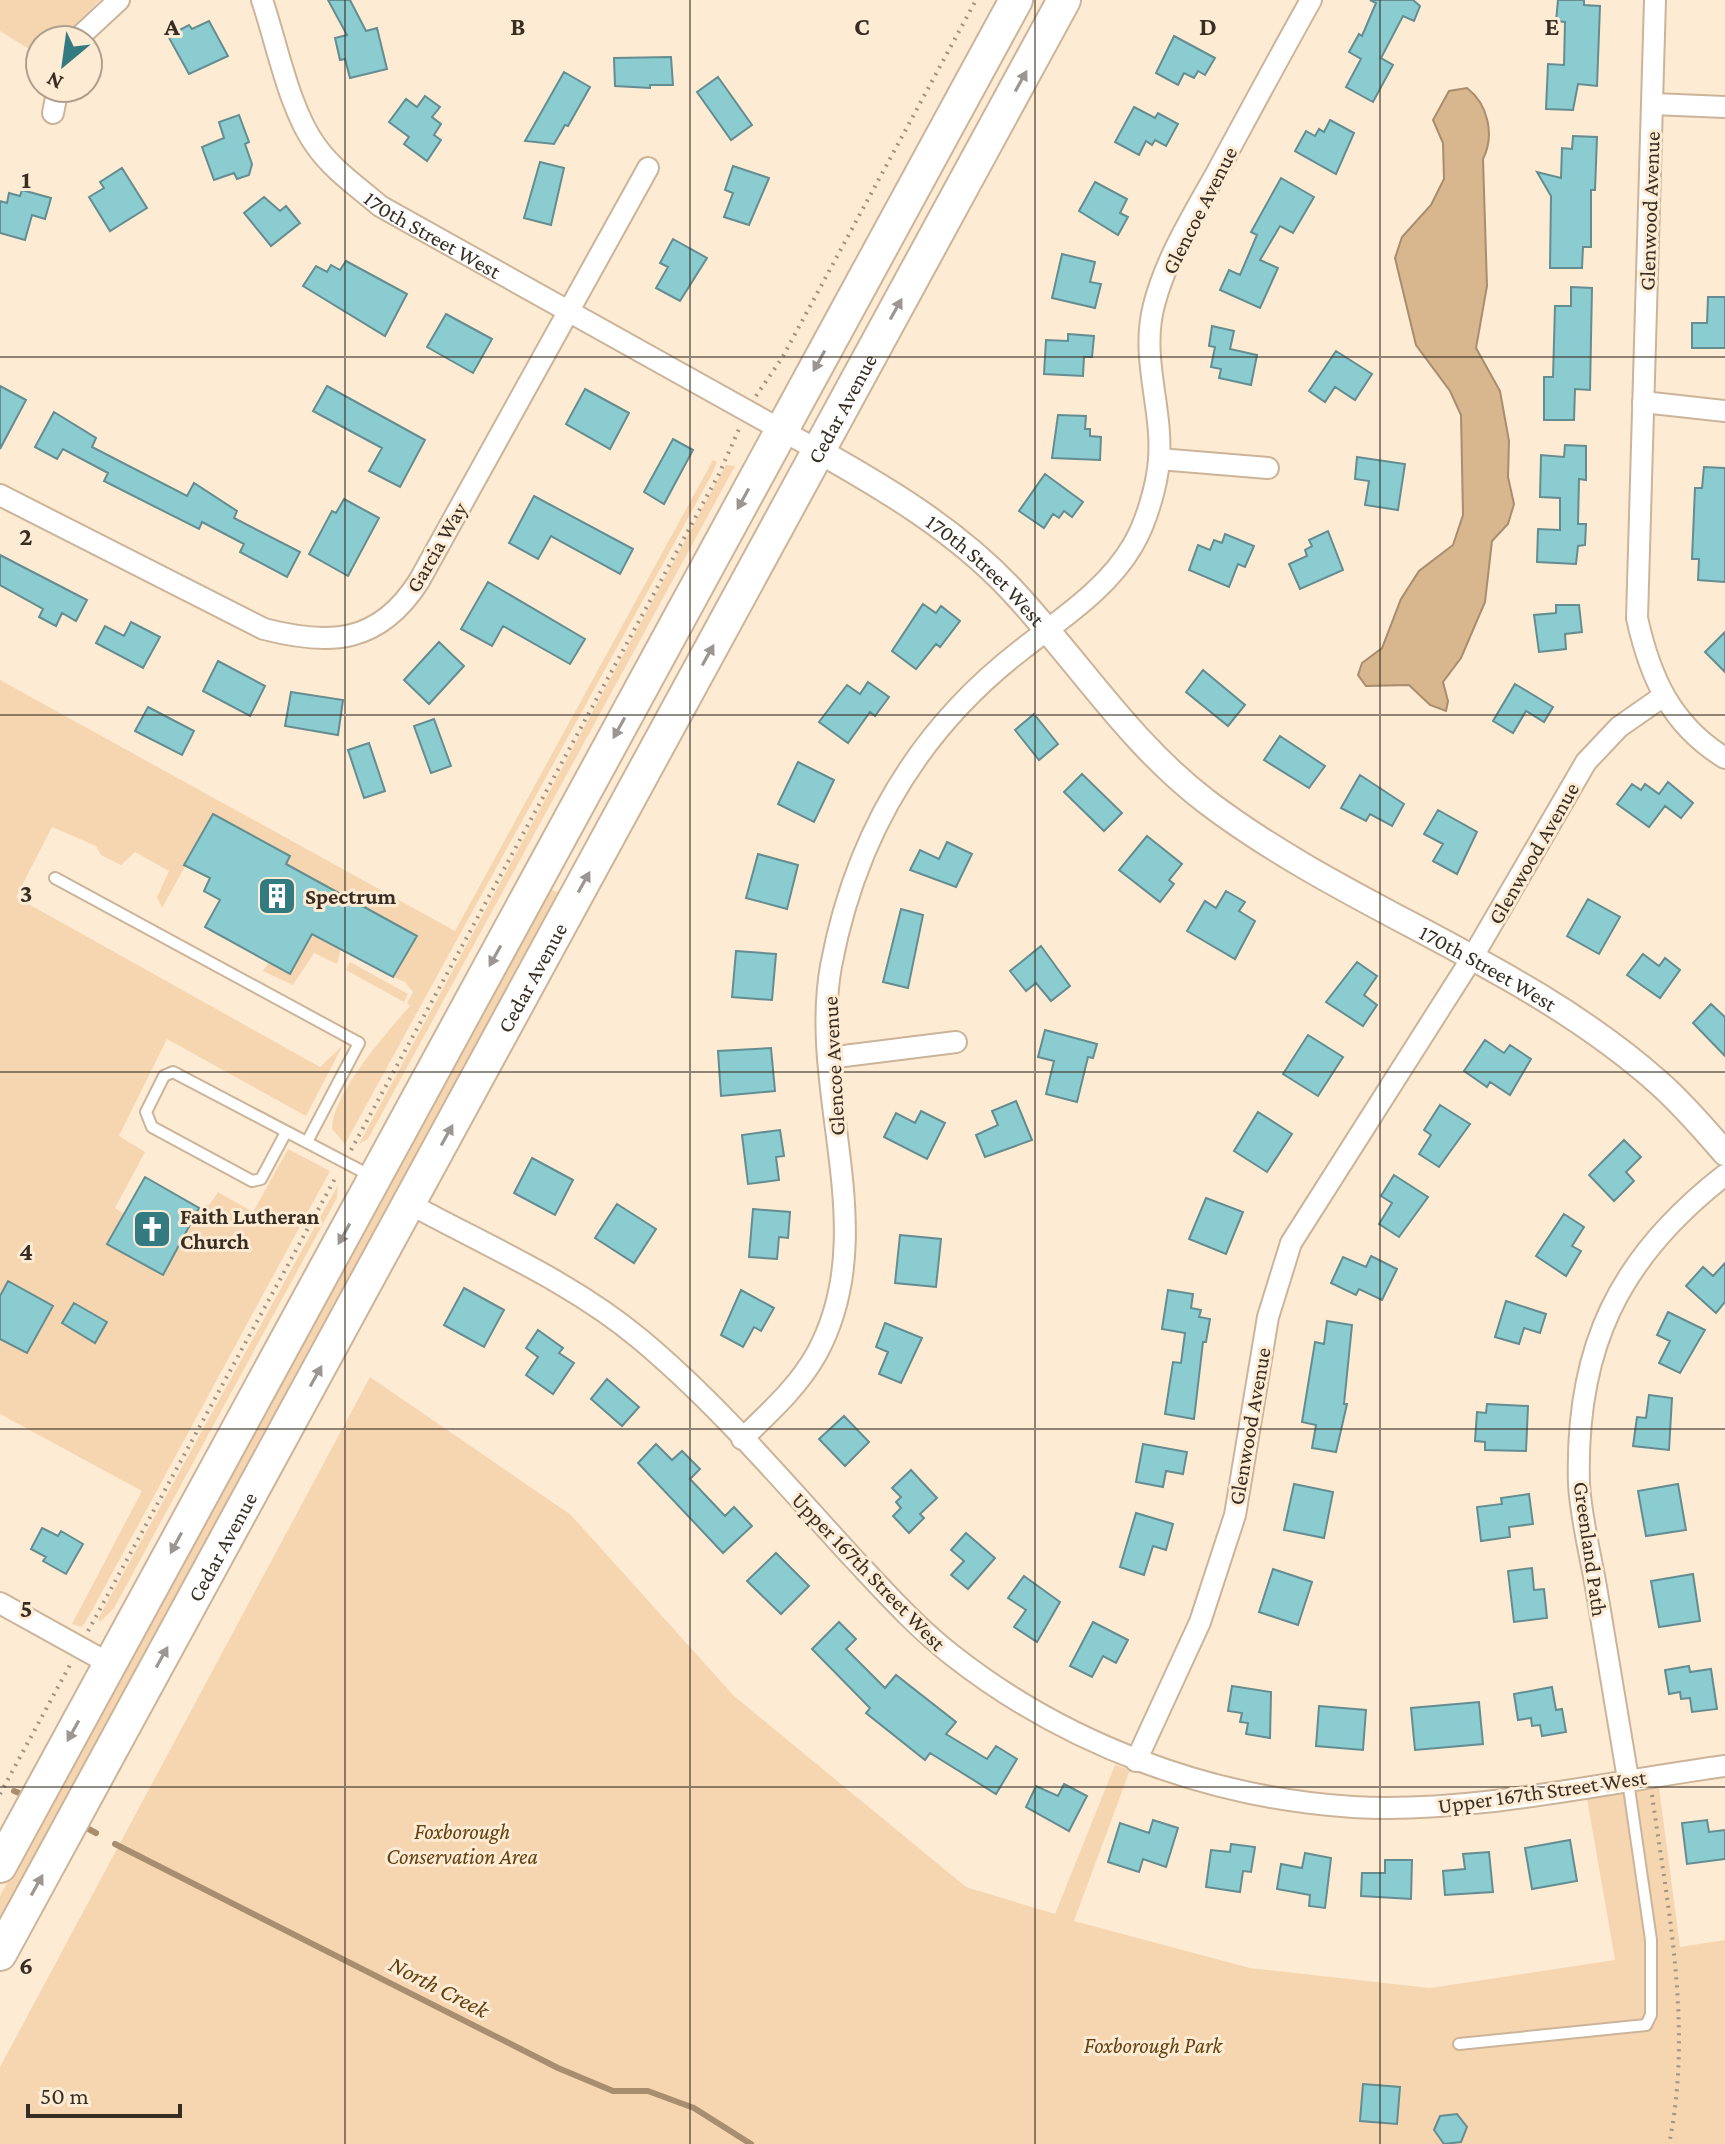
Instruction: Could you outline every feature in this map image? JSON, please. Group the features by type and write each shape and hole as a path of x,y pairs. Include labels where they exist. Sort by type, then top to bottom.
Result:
{"main road":[{"name":"Cedar Avenue","path":"0,1866 22,1814 110,1664 1016,0"},
{"name":"Cedar Avenue","path":"0,1954 1064,0"}],"street":[{"path":"93,24 119,0"},
{"name":"170th Street West","path":"262,0 301,118 315,145 335,169 380,206 885,488 954,537 1011,589 1124,725 1206,801 1279,850 1554,1005 1622,1053 1686,1107 1725,1153"},
{"name":"Glencoe Avenue","path":"742,1439 801,1378 818,1351 842,1278 844,1200 828,1058 826,1004 838,934 852,879 881,813 905,771 934,732 981,685 1088,597 1133,546 1148,507 1159,459 1147,358 1153,307 1173,252 1311,0"},
{"name":"Glenwood Avenue","path":"1136,1761 1200,1622 1235,1515 1268,1317 1291,1243 1472,958 1586,762 1619,727 1662,697 1646,660 1637,618 1655,0"},
{"path":"53,113 55,104"},
{"path":"1653,104 1725,107"},
{"name":"Garcia Way","path":"0,495 264,629 306,640 362,631 395,612 408,598 648,168"},
{"path":"1643,402 1725,411"},
{"path":"1159,459 1268,468"},
{"path":"1662,697 1687,729 1725,758"},
{"path":"828,1058 956,1042"},
{"name":"Greenland Path","path":"1628,1779 1579,1487 1581,1396 1600,1330 1632,1268 1675,1216 1725,1175"},
{"name":"Upper 167th Street West","path":"410,1204 604,1312 669,1366 888,1595 951,1654 1032,1709 1136,1761 1236,1790 1298,1802 1357,1807 1455,1806 1725,1766"},
{"path":"0,1603 110,1664"}],"lane":[{"path":"55,878 359,1043 308,1140"},
{"path":"285,1134 261,1179 252,1181 152,1127 146,1112 164,1076 173,1072 285,1134 308,1140 374,1178"},
{"path":"1459,2044 1646,2025 1651,2015 1651,1940 1628,1779"}],"path":[{"path":"0,1794 719,474 747,413 782,358 976,0"},
{"path":"1649,1776 1677,1972 1678,2100 1669,2144"}],"green space":[{"path":"0,0 100,0 76,24 24,24 24,46 0,31"},
{"path":"713,460 717,462 711,476 345,1144 332,1129 334,1115 362,1064 410,1006 407,1003 413,992 405,982 393,977 416,937 286,864 290,856 214,814 162,908 157,897 169,871 135,852 121,865 101,855 96,846 52,827 16,897 320,1067 343,1045 306,1116 167,1039 119,1136 145,1152 115,1208 124,1214 107,1244 163,1275 199,1208 210,1204 218,1192 253,1212 288,1149 330,1171 90,1614 82,1627 72,1624 142,1491 0,1414 0,680 455,931"},
{"path":"726,465 735,466 368,1139 359,1144"},
{"path":"548,888 561,894 0,1927 0,1896"},
{"path":"312,934 341,949 337,964 314,953 293,985 263,971 269,962"},
{"path":"350,962 408,994 404,1002 346,970"},
{"path":"338,1185 337,1198 114,1608 100,1622 98,1619"},
{"name":"Foxborough Conservation Area","path":"370,1377 571,1515 734,1696 966,1887 1055,1914 1115,1765 1130,1770 1074,1921 1250,1968 1430,1988 1615,1960 1587,1799 1659,1787 1680,1947 1725,1940 1725,2144 0,2144 0,2067"}],"shaded area":[{"path":"1467,88 1480,102 1489,130 1483,159 1487,286 1476,348 1500,391 1509,441 1508,477 1514,504 1508,524 1492,541 1485,602 1461,658 1443,682 1448,701 1446,711 1430,705 1409,685 1366,686 1358,675 1362,663 1382,648 1401,599 1419,571 1453,545 1463,515 1461,415 1450,391 1416,345 1395,258 1402,237 1431,205 1444,179 1443,143 1433,120 1449,91"}],"building":[{"path":"328,0 350,0 366,31 377,28 387,69 350,78 345,59 340,60 335,38 347,35"},
{"path":"1370,0 1413,0 1420,6 1414,21 1403,16 1381,58 1393,65 1373,102 1346,87 1361,59 1349,52 1359,34 1362,36 1376,3"},
{"path":"1558,0 1584,0 1584,5 1600,6 1597,86 1578,84 1573,110 1546,109 1548,64 1564,65 1565,22 1556,21"},
{"path":"209,21 228,56 189,74 168,36 189,25 192,29"},
{"path":"1174,36 1215,58 1205,75 1198,71 1194,78 1184,73 1178,85 1156,73"},
{"path":"671,57 673,85 650,85 650,88 615,86 614,58"},
{"path":"564,72 590,87 568,126 565,125 554,144 525,141"},
{"path":"718,77 752,125 731,140 697,92"},
{"path":"425,96 440,107 432,117 441,124 434,135 441,140 427,161 404,144 409,137 389,122 406,99 417,107"},
{"path":"1134,107 1155,118 1158,113 1178,124 1166,146 1155,140 1152,145 1146,141 1139,155 1115,142"},
{"path":"239,115 249,142 245,144 252,164 249,175 237,179 234,173 214,180 202,147 224,138 219,122"},
{"path":"1330,120 1354,133 1336,174 1295,151 1306,131 1315,136 1319,129 1324,132"},
{"path":"1573,136 1597,137 1595,190 1591,190 1591,247 1583,247 1582,268 1550,268 1551,196 1537,172 1561,178 1562,148 1572,149"},
{"path":"540,162 564,168 551,225 524,218"},
{"path":"733,166 769,178 749,225 724,217 733,193 725,190"},
{"path":"122,168 147,208 110,231 89,197 104,188 100,182"},
{"path":"1281,178 1314,197 1293,233 1280,226 1260,260 1278,268 1260,308 1220,290 1229,270 1240,275 1257,235 1251,232"},
{"path":"1095,182 1127,199 1120,213 1128,217 1118,235 1079,211"},
{"path":"22,190 51,198 45,219 32,215 25,240 0,233 0,201 7,203 9,193 20,196"},
{"path":"264,197 280,211 286,206 300,223 271,246 244,213"},
{"path":"673,239 707,258 680,301 656,288 668,267 660,263"},
{"path":"1062,254 1095,262 1090,282 1101,284 1095,308 1052,298"},
{"path":"346,261 407,294 385,336 303,286 316,266 327,272 331,265 340,270"},
{"path":"1571,287 1592,288 1590,390 1575,389 1574,420 1544,420 1544,377 1553,377 1555,306 1571,306"},
{"path":"1708,297 1725,297 1725,348 1692,348 1692,323 1707,323"},
{"path":"446,314 492,339 473,373 427,347"},
{"path":"1212,326 1234,331 1230,349 1257,355 1251,385 1219,378 1221,369 1211,367 1215,347 1209,346"},
{"path":"1068,334 1094,336 1092,357 1084,357 1083,376 1044,374 1046,340 1068,341"},
{"path":"1336,351 1372,374 1355,400 1335,387 1325,402 1309,391"},
{"path":"0,386 26,400 0,449"},
{"path":"327,386 425,440 400,487 369,471 382,448 313,411"},
{"path":"585,389 629,413 610,449 566,424"},
{"path":"54,412 96,438 92,447 187,496 194,483 237,511 234,518 300,552 287,577 240,552 244,544 202,522 199,529 104,481 108,473 63,449 57,459 35,447"},
{"path":"1058,415 1086,416 1085,429 1090,429 1090,436 1101,437 1100,460 1052,458"},
{"path":"673,439 693,450 664,504 644,492"},
{"path":"1565,445 1586,446 1586,480 1579,479 1578,524 1586,524 1585,545 1578,546 1576,564 1537,562 1538,529 1560,530 1560,498 1540,497 1541,455 1564,457"},
{"path":"1357,457 1405,464 1398,510 1365,505 1369,481 1355,479"},
{"path":"1704,467 1725,468 1725,582 1698,580 1699,559 1692,559 1695,488 1702,488"},
{"path":"1045,474 1083,502 1072,517 1064,511 1059,518 1053,514 1044,528 1019,511"},
{"path":"534,496 633,549 620,574 551,536 538,559 509,543"},
{"path":"344,499 379,518 348,576 309,554 332,511 336,513"},
{"path":"1328,531 1343,570 1300,589 1289,564 1307,556 1305,550 1312,546 1309,540"},
{"path":"1225,534 1254,546 1245,567 1238,564 1229,587 1189,570 1198,545 1210,550 1214,540 1222,543"},
{"path":"0,555 87,600 76,621 62,613 56,626 39,617 43,609 0,585"},
{"path":"488,582 585,639 570,664 503,626 492,646 461,629"},
{"path":"923,604 936,613 941,606 960,621 940,647 936,644 916,669 892,651"},
{"path":"1556,605 1579,605 1582,632 1565,634 1566,649 1539,652 1534,615 1556,613"},
{"path":"131,622 160,637 143,668 96,643 105,626 124,636"},
{"path":"1725,632 1725,672 1705,652"},
{"path":"439,642 464,666 429,704 404,680"},
{"path":"218,661 265,686 250,716 203,691"},
{"path":"1203,670 1245,705 1228,726 1186,692"},
{"path":"868,682 889,697 875,716 870,712 848,743 819,722 847,685 860,694"},
{"path":"1515,684 1553,707 1544,722 1526,711 1513,733 1493,721"},
{"path":"291,692 343,700 338,735 285,726"},
{"path":"148,707 194,731 182,755 135,731"},
{"path":"1034,714 1058,744 1039,760 1015,730"},
{"path":"434,719 451,766 431,773 414,726"},
{"path":"1280,736 1325,766 1309,788 1264,760"},
{"path":"369,743 385,791 364,798 348,750"},
{"path":"798,762 834,780 814,822 778,804"},
{"path":"1082,774 1122,813 1104,831 1064,792"},
{"path":"1360,775 1404,804 1392,826 1370,814 1366,821 1341,808"},
{"path":"1668,782 1693,803 1681,818 1665,806 1649,827 1617,804 1632,784 1641,790 1645,784 1659,794"},
{"path":"1438,810 1477,832 1457,874 1433,861 1443,844 1424,834"},
{"name":"Spectrum","path":"213,814 290,856 286,864 417,936 393,977 312,934 290,974 205,927 220,900 204,891 210,878 184,865"},
{"path":"1147,836 1182,864 1169,880 1174,884 1160,902 1119,870"},
{"path":"947,842 972,854 956,887 910,870 920,850 939,859"},
{"path":"758,854 798,865 787,909 746,898"},
{"path":"1226,891 1245,902 1239,911 1255,921 1235,959 1187,931 1205,901 1216,908"},
{"path":"1588,899 1620,917 1599,954 1567,936"},
{"path":"901,909 923,915 908,988 883,982"},
{"path":"1041,946 1070,986 1051,1001 1036,983 1026,991 1010,971"},
{"path":"736,951 776,954 772,1000 732,997"},
{"path":"1643,954 1659,966 1665,958 1680,970 1660,998 1627,975"},
{"path":"1357,962 1377,976 1364,995 1377,1005 1363,1026 1326,1002"},
{"path":"1711,1004 1725,1017 1725,1056 1693,1023"},
{"path":"1045,1030 1097,1044 1093,1058 1088,1057 1077,1102 1046,1094 1054,1061 1038,1057"},
{"path":"1308,1035 1343,1057 1318,1096 1283,1074"},
{"path":"1485,1040 1504,1053 1510,1045 1531,1059 1510,1095 1490,1082 1487,1087 1464,1071"},
{"path":"771,1048 775,1091 721,1096 718,1051"},
{"path":"1016,1101 1032,1140 985,1157 976,1135 998,1125 992,1111"},
{"path":"1440,1105 1470,1124 1439,1167 1419,1154 1431,1135 1424,1130"},
{"path":"921,1111 945,1123 927,1159 884,1137 896,1113 915,1123"},
{"path":"1258,1112 1292,1134 1267,1172 1234,1151"},
{"path":"780,1130 784,1156 776,1157 779,1180 748,1184 742,1135"},
{"path":"1624,1140 1641,1157 1626,1172 1634,1181 1614,1201 1589,1175"},
{"path":"532,1158 573,1180 555,1215 514,1193"},
{"path":"1394,1175 1428,1197 1399,1237 1379,1224 1392,1203 1381,1196"},
{"name":"Faith Lutheran Church","path":"145,1177 199,1208 163,1275 107,1244"},
{"path":"1206,1198 1243,1212 1226,1254 1189,1239"},
{"path":"617,1204 656,1229 634,1263 595,1238"},
{"path":"753,1209 790,1212 788,1238 779,1237 777,1259 749,1257"},
{"path":"1564,1214 1584,1227 1572,1246 1581,1251 1566,1276 1536,1256"},
{"path":"900,1235 941,1239 936,1287 895,1283"},
{"path":"1371,1256 1397,1269 1382,1300 1359,1289 1356,1295 1331,1283 1343,1257 1366,1267"},
{"path":"1725,1263 1725,1302 1716,1313 1686,1286 1703,1267 1713,1276"},
{"path":"8,1281 53,1306 27,1353 0,1339 0,1296"},
{"path":"464,1288 504,1310 484,1347 444,1325"},
{"path":"741,1290 774,1308 761,1331 754,1327 743,1347 721,1335"},
{"path":"1168,1290 1193,1294 1191,1308 1201,1310 1199,1317 1210,1319 1206,1342 1203,1342 1194,1419 1165,1414 1173,1362 1181,1363 1185,1333 1162,1329"},
{"path":"1506,1301 1546,1314 1540,1333 1524,1328 1519,1344 1495,1337"},
{"path":"74,1303 107,1322 95,1343 62,1323"},
{"path":"1668,1312 1705,1330 1680,1373 1659,1363 1670,1341 1657,1335"},
{"path":"1327,1321 1352,1325 1344,1404 1347,1404 1336,1452 1312,1448 1316,1425 1302,1422 1315,1342 1324,1344"},
{"path":"885,1323 922,1338 901,1383 879,1374 888,1352 876,1347"},
{"path":"538,1330 563,1348 559,1353 574,1363 553,1394 526,1375 538,1357 526,1348"},
{"path":"607,1379 639,1407 622,1426 591,1399"},
{"path":"1649,1395 1672,1398 1669,1450 1633,1446 1637,1417 1646,1418"},
{"path":"1487,1404 1528,1406 1526,1451 1485,1450 1485,1442 1475,1441 1477,1412 1486,1413"},
{"path":"844,1416 869,1442 845,1466 819,1439"},
{"path":"656,1444 672,1460 682,1451 700,1469 690,1479 725,1516 734,1507 752,1526 723,1553 638,1463"},
{"path":"1143,1444 1187,1452 1183,1474 1166,1471 1163,1487 1136,1482"},
{"path":"911,1470 937,1498 920,1514 924,1518 909,1533 893,1516 901,1508 896,1502 901,1497 892,1488"},
{"path":"1294,1484 1333,1492 1324,1538 1284,1530"},
{"path":"1678,1484 1686,1530 1646,1536 1638,1491"},
{"path":"1529,1494 1533,1524 1509,1527 1510,1537 1481,1541 1477,1507 1502,1504 1501,1498"},
{"path":"1136,1513 1173,1524 1166,1550 1153,1546 1144,1575 1120,1567"},
{"path":"42,1528 58,1536 61,1531 83,1544 66,1574 43,1561 46,1557 31,1549"},
{"path":"966,1533 995,1558 968,1589 951,1575 964,1561 951,1550"},
{"path":"776,1553 809,1586 781,1614 747,1581"},
{"path":"1532,1568 1534,1590 1544,1589 1547,1618 1514,1622 1508,1571"},
{"path":"1273,1569 1312,1582 1298,1625 1259,1612"},
{"path":"1693,1574 1700,1621 1659,1627 1651,1581"},
{"path":"1024,1576 1060,1602 1037,1642 1014,1627 1026,1610 1008,1598"},
{"path":"839,1622 856,1639 846,1649 885,1688 896,1675 956,1722 946,1734 987,1759 996,1746 1017,1759 996,1794 930,1753 925,1760 866,1713 870,1708 812,1649"},
{"path":"1093,1622 1128,1640 1116,1663 1103,1656 1092,1677 1070,1666"},
{"path":"1689,1666 1690,1672 1711,1669 1717,1709 1692,1712 1690,1698 1681,1699 1680,1692 1669,1694 1665,1670"},
{"path":"1232,1686 1271,1692 1270,1738 1246,1734 1248,1723 1240,1722 1242,1713 1228,1711"},
{"path":"1552,1687 1556,1710 1562,1709 1566,1732 1542,1736 1540,1725 1532,1726 1531,1718 1518,1720 1514,1694"},
{"path":"1479,1702 1483,1744 1415,1750 1411,1708"},
{"path":"1319,1706 1366,1710 1363,1750 1316,1746"},
{"path":"1064,1784 1087,1796 1069,1831 1026,1807 1036,1786 1058,1796"},
{"path":"1153,1820 1178,1828 1166,1867 1143,1859 1139,1872 1108,1862 1120,1823 1149,1833"},
{"path":"1707,1820 1709,1832 1725,1830 1725,1859 1687,1864 1682,1823"},
{"path":"1570,1840 1577,1881 1532,1889 1525,1848"},
{"path":"1231,1844 1255,1847 1251,1872 1243,1871 1240,1892 1206,1887 1211,1850 1230,1852"},
{"path":"1489,1852 1493,1892 1445,1895 1443,1871 1465,1869 1463,1854"},
{"path":"1305,1853 1331,1858 1325,1908 1309,1906 1310,1895 1277,1889 1281,1864 1302,1868"},
{"path":"1385,1860 1412,1860 1411,1899 1361,1896 1362,1873 1385,1873"},
{"path":"1363,2084 1400,2087 1397,2124 1360,2121"},
{"path":"1457,2114 1467,2127 1461,2142 1444,2144 1434,2130 1440,2116"}],"waterway":[{"name":"North Creek","path":"14,1791 24,1795"},
{"name":"North Creek","path":"85,1827 96,1833"},
{"name":"North Creek","path":"115,1844 558,2068 613,2091 648,2091 694,2108 751,2144"}],"place":[{"name":"Spectrum","path":"277,896"},
{"name":"Faith Lutheran Church","path":"152,1229"}],"park label":[{"name":"Foxborough Park","path":"1153,2045"}]}
